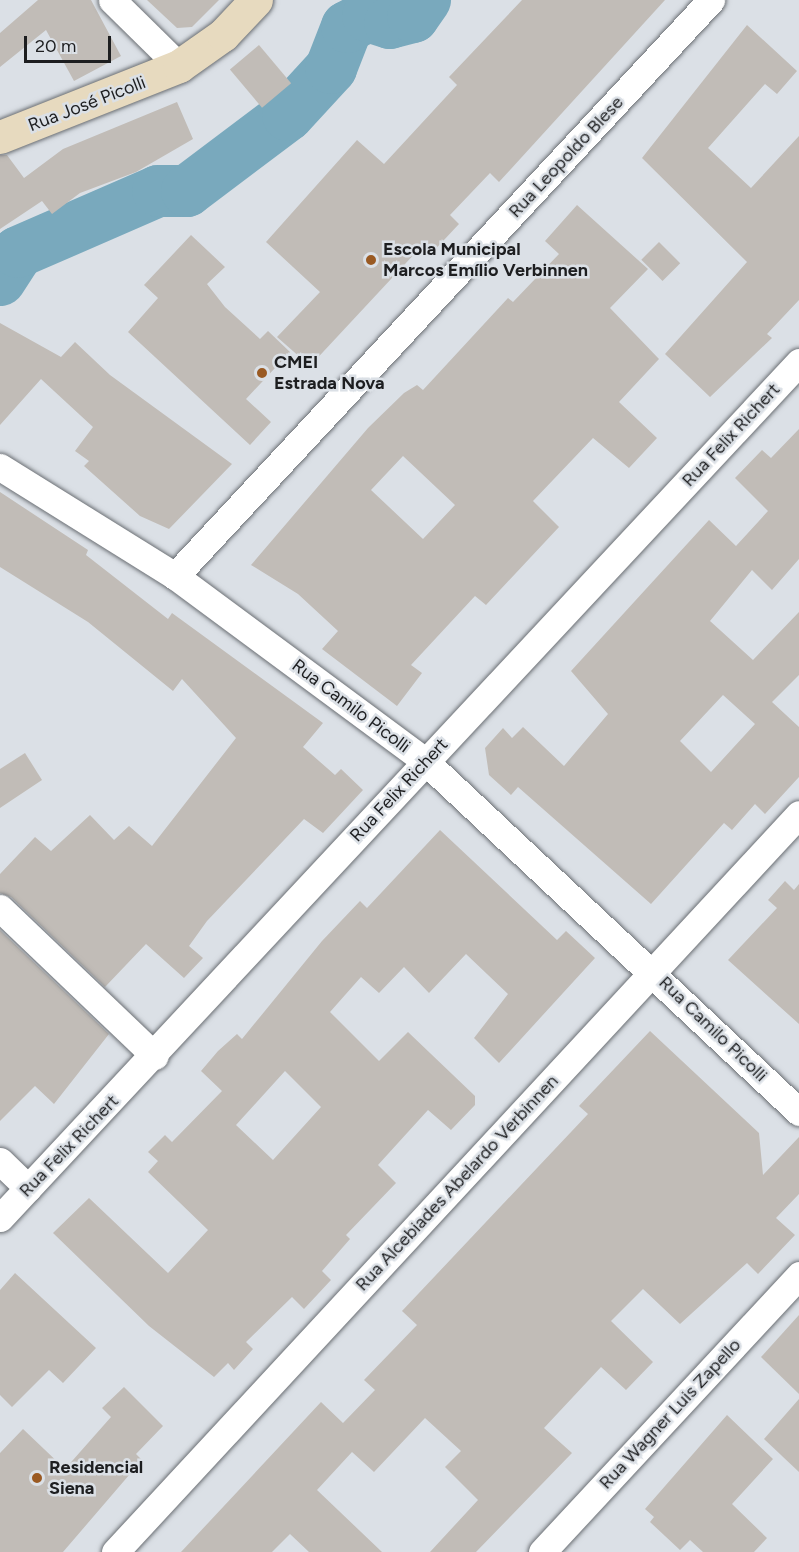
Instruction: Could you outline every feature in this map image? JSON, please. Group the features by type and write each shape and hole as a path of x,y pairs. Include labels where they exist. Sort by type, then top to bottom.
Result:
{"street":[{"path":"112,0 179,66"},
{"name":"Rua José Picolli","path":"0,136 179,66 223,35 256,0"},
{"name":"Rua Leopoldo Blese","path":"175,576 711,0"},
{"name":"Rua Felix Richert","path":"11,1199 155,1056 425,761 799,362"},
{"name":"Rua Camilo Picolli","path":"0,467 175,576 425,761 653,971 799,1112"},
{"name":"Rua Alcebiades Abelardo Verbinnen","path":"115,1552 799,814"},
{"path":"0,908 155,1056"},
{"path":"0,1161 11,1199"},
{"name":"Rua Wagner Luis Zapello","path":"542,1552 799,1275"}],"building":[{"path":"38,0 91,0 121,56 74,81 46,30 0,67 0,33"},
{"path":"147,0 219,0 192,27 177,28"},
{"path":"522,0 665,0 499,182 490,173 450,215 459,224 428,257 419,249 310,366 277,337 320,292 266,242 357,140 384,164 457,85 449,77"},
{"path":"747,25 797,71 777,94 765,84 708,148 751,188 799,136 799,300 767,334 772,338 710,397 665,354 747,262 642,158"},
{"path":"259,45 291,83 262,108 230,69"},
{"path":"177,102 193,139 136,172 80,193 52,214 42,201 0,229 0,155 7,155 24,178 63,149"},
{"path":"577,205 648,269 610,308 659,359 619,402 657,438 629,468 593,438 533,501 559,527 486,605 475,596 411,665 422,673 397,706 322,649 338,631 298,594 251,565 368,428 404,393 417,385 423,390 508,298 513,302 559,254 545,241","holes":["403,456 455,505 423,539 371,490"]},
{"path":"191,235 225,267 207,284 225,307 260,339 268,331 290,352 246,399 271,422 250,445 128,332 158,298 144,285"},
{"path":"659,242 680,263 663,281 641,260"},
{"path":"0,323 61,357 75,342 110,375 232,464 169,529 140,516 84,466 89,461 75,451 93,427 41,379 0,425"},
{"path":"799,429 799,559 772,590 752,570 710,621 753,660 799,612 799,675 772,702 799,727 799,777 765,814 755,804 732,830 724,823 651,904 518,787 511,795 489,775 485,748 503,728 512,738 523,727 564,766 608,714 571,671 709,520 736,546 768,511 735,478 762,450 771,458","holes":["723,695 755,724 711,772 680,741"]},
{"path":"0,492 88,550 86,555 168,619 172,613 323,723 303,747 335,775 341,769 363,790 323,833 304,819 207,921 189,946 203,958 184,978 146,944 105,987 11,897 0,893 0,874 35,837 51,851 90,815 114,840 129,826 152,846 236,738 182,679 173,691 88,622 0,567"},
{"path":"25,753 42,780 0,808 0,769"},
{"path":"440,830 557,940 566,931 595,958 499,1063 474,1038 508,994 466,954 429,993 404,967 379,993 361,977 330,1012 379,1061 408,1032 475,1096 475,1105 451,1130 428,1110 378,1165 396,1183 346,1235 350,1239 322,1271 331,1280 304,1309 292,1297 246,1342 253,1349 234,1370 228,1363 214,1377 149,1326 53,1233 89,1198 168,1273 208,1230 148,1172 158,1161 148,1152 165,1135 172,1142 222,1091 201,1071 218,1051 237,1034 242,1039 322,941 360,901 367,908","holes":["285,1071 321,1107 273,1160 236,1125"]},
{"path":"785,881 794,890 799,884 799,1024 728,960 777,908 768,900"},
{"path":"0,930 109,1034 54,1104 35,1086 0,1121"},
{"path":"650,1031 759,1133 763,1175 799,1137 799,1194 776,1218 795,1235 758,1274 747,1263 680,1324 643,1289 611,1321 653,1362 626,1390 601,1367 544,1428 572,1453 476,1552 430,1552 478,1500 445,1467 461,1451 425,1418 374,1472 352,1452 317,1490 382,1552 309,1552 290,1534 272,1552 181,1552 321,1402 343,1423 375,1390 364,1380 417,1325 402,1311 588,1114 579,1106"},
{"path":"15,1273 96,1348 63,1383 49,1370 12,1407 0,1395 0,1290"},
{"path":"799,1315 799,1394 761,1357"},
{"path":"124,1387 163,1426 136,1454 142,1460 63,1552 0,1552 0,1453 23,1429 65,1469 111,1417 102,1408"},
{"path":"799,1399 799,1472 764,1439"},
{"path":"727,1415 773,1459 732,1504 767,1538 754,1552 703,1552 690,1540 680,1550 650,1522 654,1517 645,1509"}],"waterway":[{"path":"0,280 18,252 158,191 187,191 288,115 331,68 347,27 368,16 390,23 413,17 425,0"}],"place":[{"name":"Escola Municipal Marcos Emílio Verbinnen","path":"371,260"},
{"name":"CMEI Estrada Nova","path":"262,373"},
{"name":"Residencial Siena","path":"37,1478"}]}
